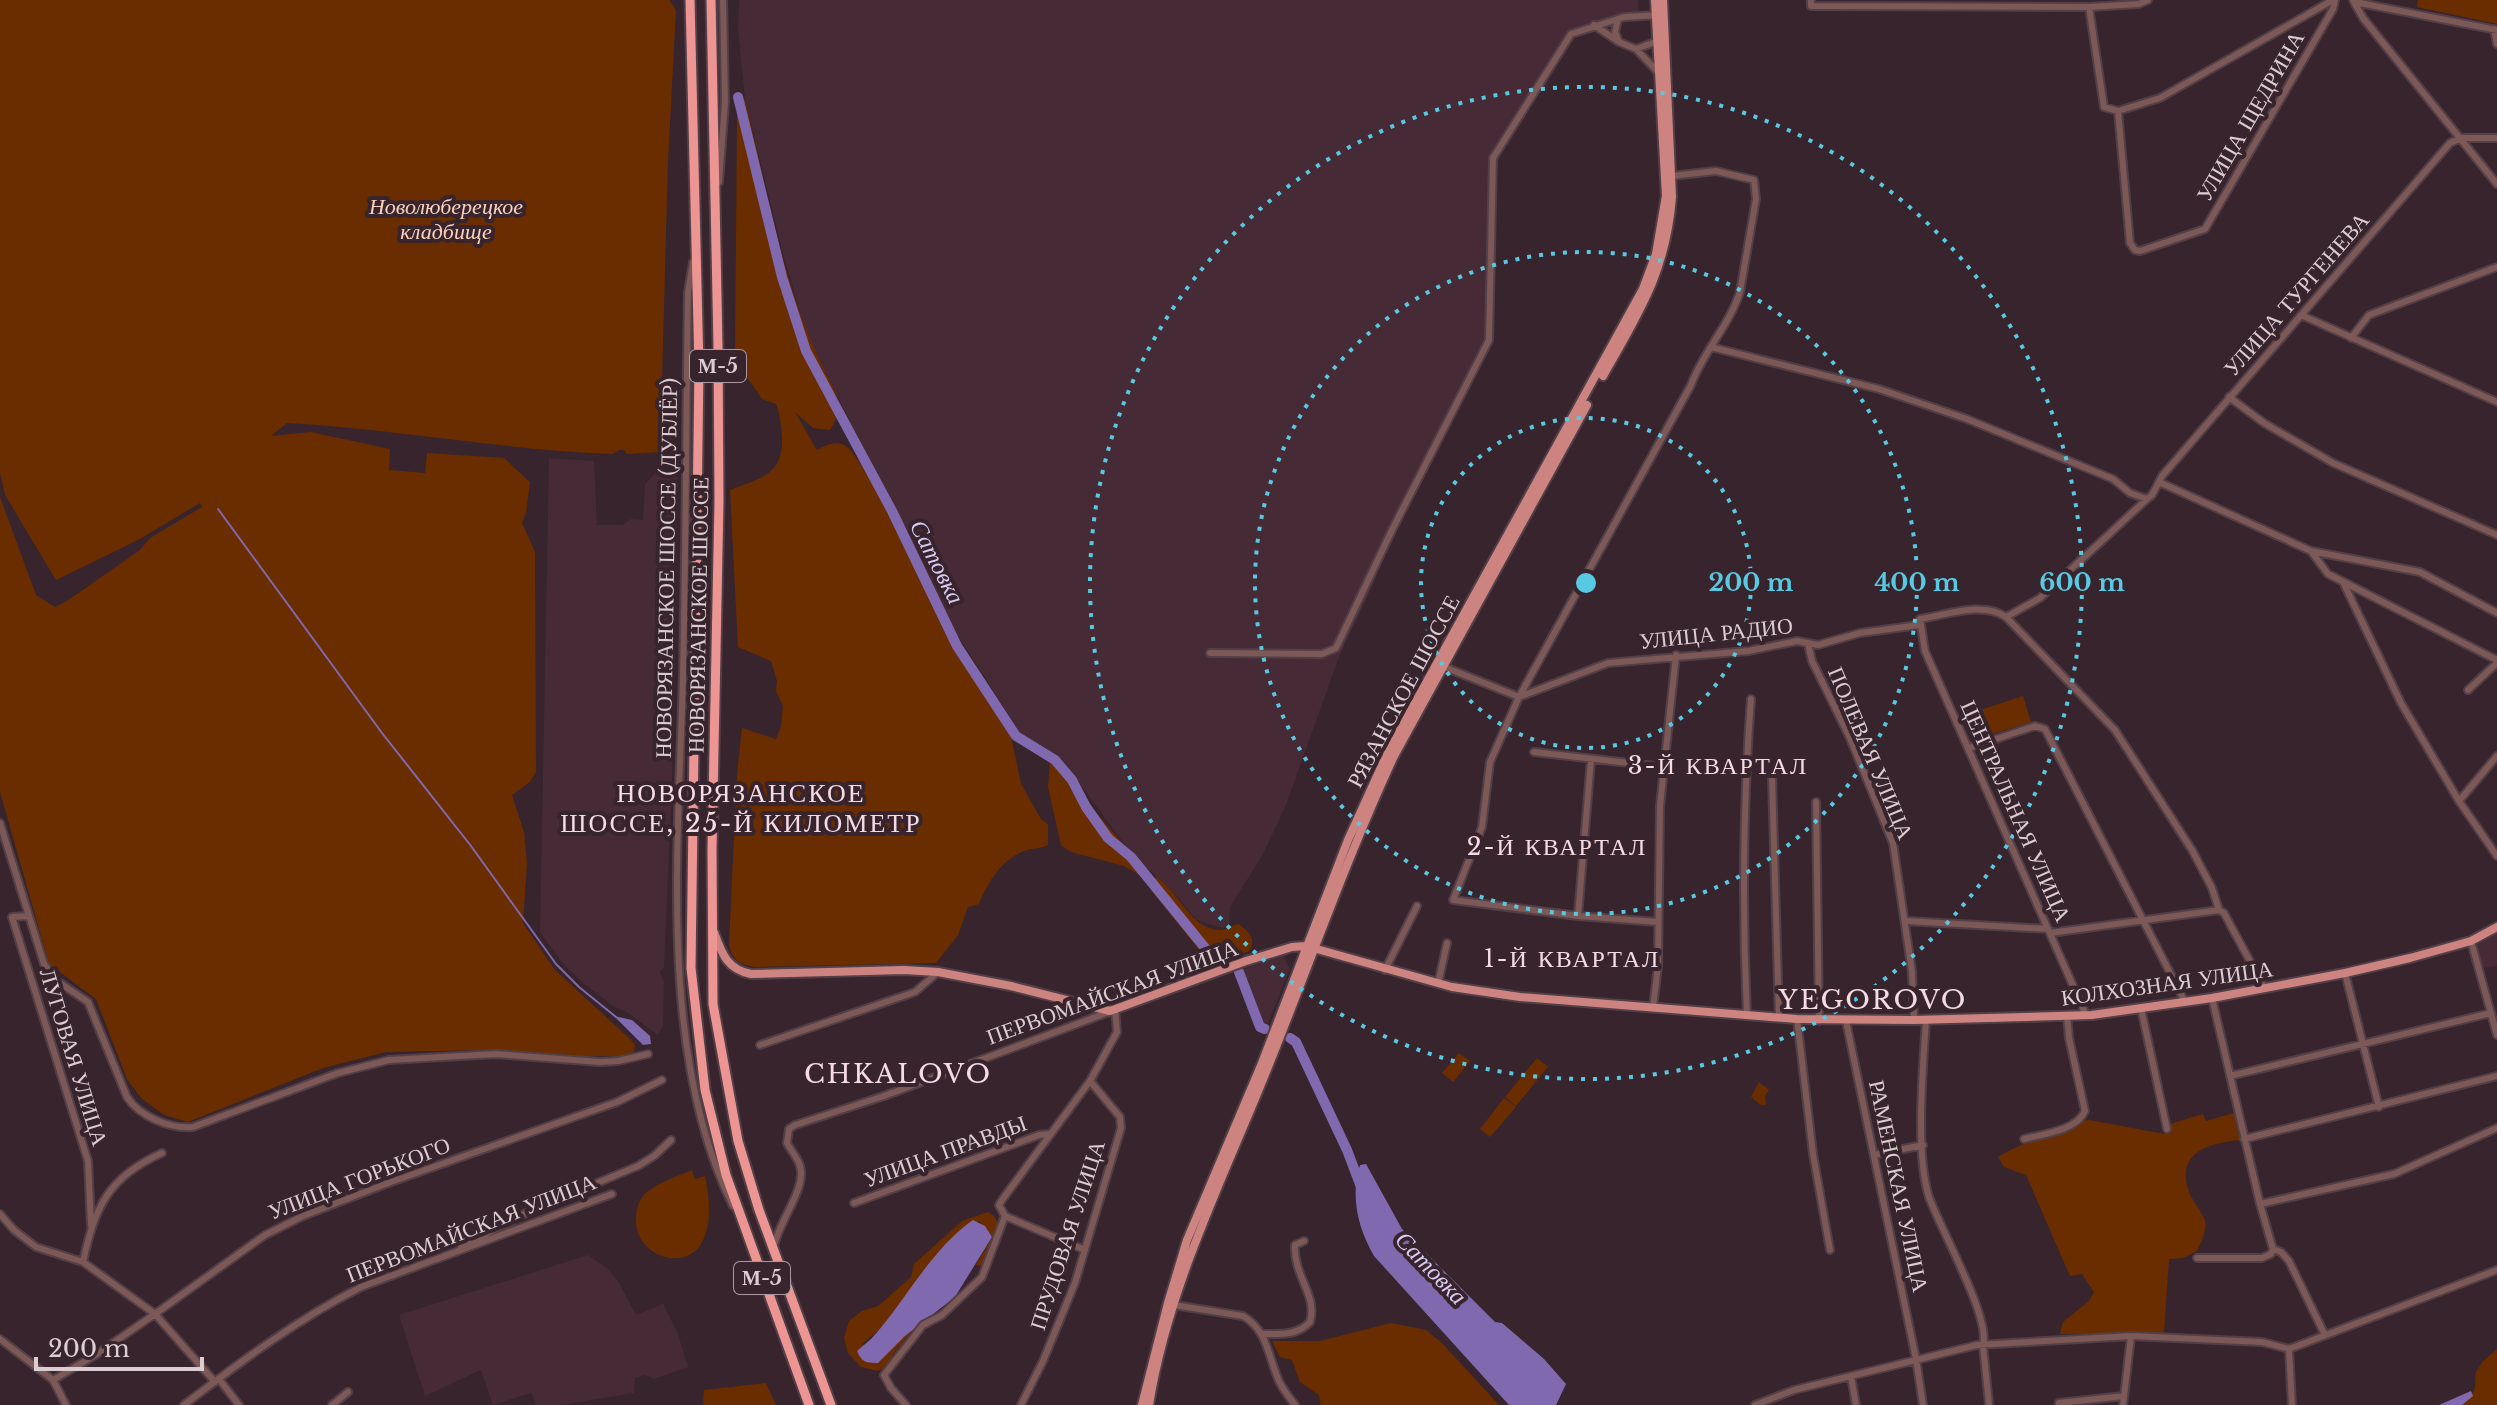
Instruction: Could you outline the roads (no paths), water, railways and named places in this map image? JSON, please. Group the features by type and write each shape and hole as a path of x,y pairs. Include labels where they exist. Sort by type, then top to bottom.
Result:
{"highway":[{"name":"НОВОРЯЗАНСКОЕ ШОССЕ","path":"690,0 699,367 691,968 705,1090 726,1175 809,1405"},
{"name":"НОВОРЯЗАНСКОЕ ШОССЕ","path":"711,0 719,522 711,924 713,1004 731,1111 759,1210 831,1405"}],"main road":[{"name":"РЯЗАНСКОЕ ШОССЕ","path":"1142,1405 1179,1262 1377,792 1442,666 1650,291 1663,255 1670,218 1671,176 1664,34 1655,0"},
{"name":"РЯЗАНСКОЕ ШОССЕ","path":"1149,1405 1186,1264 1268,1066 1348,840 1388,752 1595,380 1651,272 1664,219 1666,196 1656,43 1663,0"},
{"path":"711,924 723,957 734,969 751,974 938,972 1011,986 1089,1008 1112,1010"},
{"name":"КОЛХОЗНАЯ УЛИЦА","path":"1310,947 1438,984 1520,997 1819,1021 1926,1020 2086,1015 2212,998 2345,973 2471,941 2497,927"},
{"name":"ПЕРВОМАЙСКАЯ УЛИЦА","path":"1112,1010 1246,961 1292,947 1310,947"}],"street":[{"path":"716,210 725,102 723,0"},
{"path":"1811,0 1811,6 2089,7 2139,4 2148,0"},
{"path":"2089,7 2104,107 2118,111 2160,98 2334,0"},
{"name":"УЛИЦА ЩЕДРИНА","path":"2118,111 2130,243 2135,250 2205,229 2333,9 2334,0"},
{"path":"2354,1 2495,29 2497,44"},
{"path":"2354,1 2363,18 2497,184"},
{"path":"1210,653 1322,654 1336,648 1489,340 1493,158 1571,34 1618,19 1659,15"},
{"path":"1618,19 1615,32 1619,42"},
{"path":"1594,25 1636,49 1658,72"},
{"path":"1636,49 1656,43 1664,34"},
{"path":"2461,138 2497,138"},
{"name":"УЛИЦА ТУРГЕНЕВА","path":"2006,617 2040,598 2152,495 2160,480 2229,397 2450,143 2461,138"},
{"path":"1658,922 1578,916 1453,900 1482,827 1490,762 1519,697 1736,305 1740,292 1756,199 1754,180 1716,171 1671,176"},
{"path":"2351,338 2369,315 2497,267"},
{"path":"2301,315 2497,402"},
{"path":"1711,347 1879,389 1954,414 2101,473 2130,493 2147,499"},
{"path":"2229,397 2264,423 2333,463 2497,535"},
{"path":"2160,480 2311,551 2420,572 2497,613"},
{"path":"2311,551 2328,574 2497,662 2468,690"},
{"path":"2344,583 2401,703 2459,801 2497,856"},
{"name":"УЛИЦА РАДИО","path":"1519,697 1608,663 1748,651 1797,641 1818,645 1860,633 1980,609 1993,610 2006,617"},
{"path":"2006,617 2115,730 2192,850 2212,888 2219,910"},
{"name":"ЦЕНТРАЛЬНАЯ УЛИЦА","path":"1920,622 1925,651 2086,1015"},
{"name":"ПОЛЕВАЯ УЛИЦА","path":"1808,644 1812,661 1850,738 1893,843 1906,921 1914,1020"},
{"path":"1653,1008 1658,966 1663,767 1676,655"},
{"path":"1442,666 1519,697"},
{"path":"1747,1016 1743,920 1744,804 1751,699"},
{"path":"1969,748 2035,726 2045,729 2185,1002"},
{"path":"1534,752 1663,767"},
{"path":"2459,801 2497,756"},
{"path":"1578,916 1591,759"},
{"path":"1772,777 1779,1018"},
{"path":"1816,802 1819,1021"},
{"path":"0,823 44,964 57,981 80,995 92,1009 121,1084 133,1106 154,1119 182,1128 193,1127 338,1073 389,1060 496,1054 600,1062 648,1054"},
{"path":"1385,970 1417,906"},
{"path":"1906,921 2049,931 2219,910 2224,913 2265,989"},
{"name":"ЛУГОВАЯ УЛИЦА","path":"27,916 12,917 88,1161 91,1225"},
{"path":"2471,941 2497,1035"},
{"path":"1438,984 1447,943"},
{"path":"760,1045 915,992 938,972"},
{"path":"2345,973 2379,1107"},
{"path":"2197,1258 2262,1258 2271,1254 2273,1249 2212,998"},
{"path":"2141,1008 2167,1129"},
{"name":"ПЕРВОМАЙСКАЯ УЛИЦА","path":"773,1249 779,1226 802,1179 798,1161 787,1143 789,1129 1112,1010"},
{"name":"ПРУДОВАЯ УЛИЦА","path":"906,1405 884,1375 923,1325 942,1315 982,1277 1005,1216 999,1205 1090,1081 1117,1032 1112,1010"},
{"path":"2230,1076 2491,1013"},
{"path":"2024,1139 2067,1127 2082,1118 2085,1111 2071,1053 2067,1016"},
{"path":"1797,1019 1813,1154 1830,1250"},
{"path":"1926,1020 1925,1179 1929,1198 1973,1297 1986,1336 1983,1345 1989,1405"},
{"name":"РАМЕНСКАЯ УЛИЦА","path":"1846,1021 1923,1405"},
{"path":"2244,1139 2497,1076"},
{"name":"УЛИЦА ГОРЬКОГО","path":"53,1380 97,1354 265,1235 303,1216 617,1102 662,1080"},
{"name":"ПРУДОВАЯ УЛИЦА","path":"1021,1405 1048,1351 1075,1283 1121,1128 1120,1117 1090,1081"},
{"path":"2260,1204 2394,1174 2497,1128"},
{"name":"УЛИЦА ПРАВДЫ","path":"854,1203 975,1157 1049,1134"},
{"path":"442,1258 530,1211 638,1166 671,1140"},
{"path":"1874,1155 1923,1145"},
{"path":"83,1262 91,1225 116,1182 135,1165 162,1153"},
{"name":"ПЕРВОМАЙСКАЯ УЛИЦА","path":"184,1405 304,1318 339,1298 612,1194"},
{"path":"0,1214 36,1247 83,1262 155,1314 239,1405"},
{"path":"1005,1216 1085,1250"},
{"path":"1263,1334 1301,1330 1310,1322 1311,1305 1294,1256 1295,1245 1304,1241"},
{"path":"2273,1249 2289,1261 2325,1335"},
{"path":"1755,1405 1794,1390 1983,1345 2131,1336 2262,1342 2289,1349 2497,1270"},
{"path":"1174,1305 1243,1316 1263,1334 1281,1385 1295,1405"},
{"path":"2123,1405 2131,1336"},
{"path":"0,1339 53,1380 66,1405"},
{"path":"2289,1349 2292,1405"},
{"path":"1851,1376 1856,1405"},
{"path":"332,1405 348,1392"},
{"path":"2059,1405 2124,1396"}],"water":[{"path":"614,1016 632,1020 650,1036 651,1044 643,1045"},
{"path":"1366,1164 1402,1229 1495,1322 1502,1323 1544,1359 1566,1384 1556,1405 1509,1405 1374,1256 1357,1212 1357,1177 1360,1165"},
{"path":"973,1220 985,1226 992,1237 955,1297 905,1336 878,1363 863,1360 857,1351 871,1339 944,1246"},
{"path":"2471,1391 2473,1396 2462,1405 2439,1405"}],"waterway":[{"name":"Сатовка","path":"738,97 782,277 806,351 892,511 957,646 1016,736 1055,760 1072,780 1108,838 1131,857 1210,954 1214,957 1225,954 1233,958"},
{"path":"218,509 556,964 616,1017"},
{"name":"Сатовка","path":"1239,972 1260,1027 1265,1029"},
{"name":"Сатовка","path":"1290,1038 1296,1042 1361,1187"}],"district":[{"name":"3-Й КВАРТАЛ","path":"1718,766"},
{"name":"НОВОРЯЗАНСКОЕ ШОССЕ, 25-Й КИЛОМЕТР","path":"741,808"},
{"name":"2-Й КВАРТАЛ","path":"1557,847"},
{"name":"1-Й КВАРТАЛ","path":"1572,959"},
{"name":"YEGOROVO","path":"1873,1000"},
{"name":"CHKALOVO","path":"898,1074"}],"park label":[{"name":"Новолюберецкое кладбище","path":"446,218"}]}
